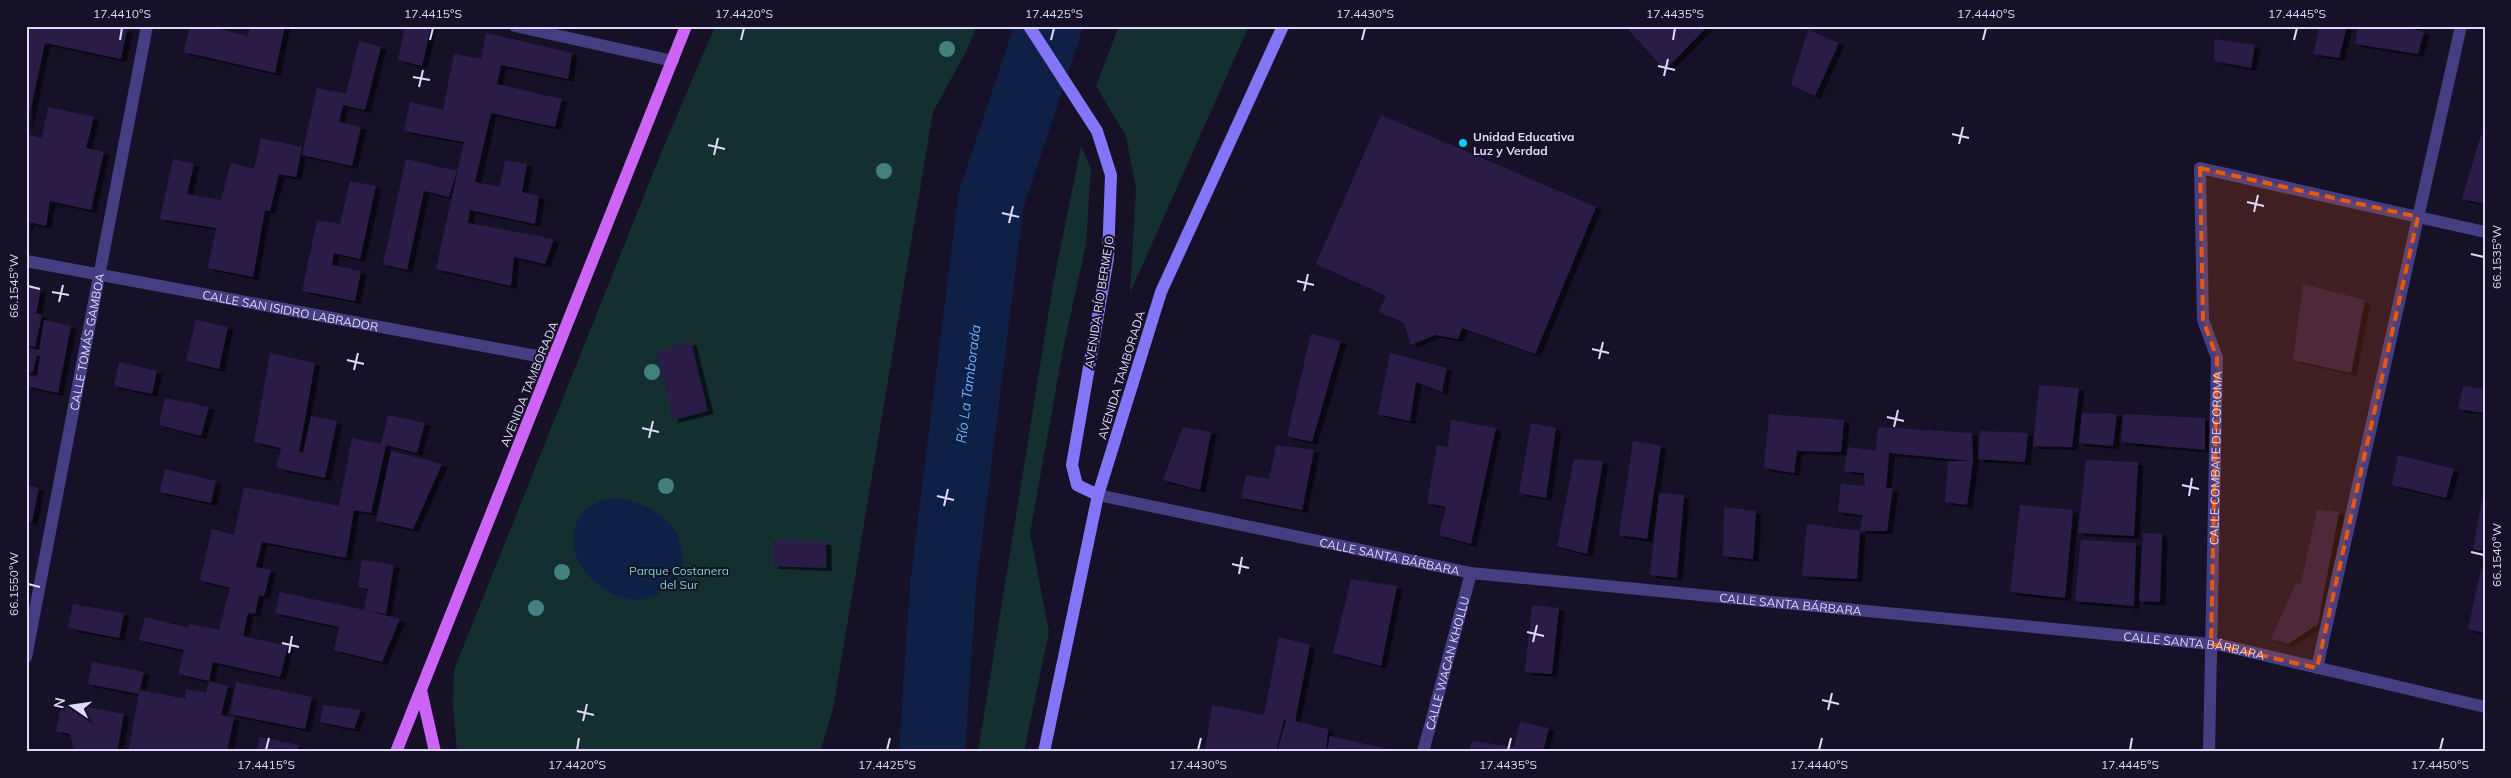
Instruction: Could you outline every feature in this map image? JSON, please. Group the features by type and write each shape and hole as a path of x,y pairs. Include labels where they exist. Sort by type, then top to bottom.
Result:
{"main road":[{"name":"AVENIDA TAMBORADA","path":"396,752 686,26"},
{"name":"AVENIDA RÍO BERMEJO","path":"1029,26 1097,131 1112,175 1112,210 1108,258 1072,465 1076,485 1098,495"},
{"name":"AVENIDA TAMBORADA","path":"1044,752 1098,495 1162,292 1283,26"},
{"path":"421,690 435,752"}],"street":[{"name":"CALLE TOMÁS GAMBOA","path":"26,657 31,603 101,274 147,26"},
{"path":"515,26 672,61"},
{"path":"2317,668 2461,26"},
{"name":"CALLE COMBATE DE COROMA","path":"2209,752 2217,358 2203,320 2200,168 2418,217"},
{"path":"2418,217 2485,232"},
{"name":"CALLE SAN ISIDRO LABRADOR","path":"26,261 553,360"},
{"name":"CALLE SANTA BÁRBARA","path":"1098,495 1470,573 2211,644 2485,707"},
{"name":"CALLE WACAN KHOLLU","path":"1423,752 1470,573"}],"highlighted area":[{"path":"2200,168 2418,217 2317,668 2211,644 2217,358 2203,320"}],"green space":[{"name":"Parque Costanera del Sur","path":"715,26 977,26 966,52 933,112 833,709 820,752 457,752 453,705 454,670 664,146"},
{"path":"1119,26 1249,26 1130,293 1136,189 1126,136 1096,86"},
{"path":"1081,146 1091,168 1086,244 1063,350 1030,533 1049,632 1024,752 978,752 1053,285"}],"water":[{"path":"613,498 636,503 657,513 674,529 679,539 682,551 680,571 673,582 654,596 634,600 613,594 595,582 581,565 574,546 575,526 590,506"}],"building":[{"path":"26,26 111,26 127,30 121,59 45,43 27,127"},
{"path":"190,26 205,26 248,36 250,26 285,26 275,73 184,52"},
{"path":"405,26 431,27 422,66 398,60"},
{"path":"1625,26 1708,26 1665,70"},
{"path":"2320,26 2347,26 2339,58 2313,54"},
{"path":"2358,26 2416,26 2415,30 2424,32 2418,54 2355,44"},
{"path":"1808,30 1839,43 1815,96 1791,85"},
{"path":"486,33 572,53 568,79 501,65 497,84 562,99 555,127 491,113 475,182 500,187 505,160 527,164 522,192 539,196 535,224 470,210 468,223 554,239 545,264 514,257 511,286 436,269 464,142 404,131 410,102 443,110 454,54 481,59"},
{"path":"2214,39 2255,45 2251,68 2214,61"},
{"path":"359,41 381,47 365,110 343,105 339,122 361,127 352,166 302,155 317,88 346,94"},
{"path":"48,107 94,117 86,148 104,152 91,210 50,201 46,226 29,222 26,230 26,134 42,138"},
{"path":"1381,115 1596,207 1535,354 1462,328 1458,339 1435,335 1411,345 1404,323 1379,312 1386,296 1316,264"},
{"path":"2481,135 2485,136 2485,204 2462,199"},
{"path":"261,138 302,147 296,177 279,174 270,211 265,210 253,277 208,268 216,228 160,219 173,159 194,164 187,194 221,200 231,163 254,169"},
{"path":"406,159 457,171 449,197 424,191 407,270 383,264"},
{"path":"350,181 376,186 360,259 334,253 332,265 361,271 355,301 302,291 317,220 340,224"},
{"path":"2303,284 2365,300 2351,373 2293,360"},
{"path":"26,286 41,289 36,313 42,315 35,347 26,345"},
{"path":"44,320 71,326 58,393 26,386 26,375 37,377 40,356 37,355 33,372 26,371 26,348 39,350"},
{"path":"196,320 228,327 219,369 186,361"},
{"path":"1311,334 1341,341 1312,442 1287,436"},
{"path":"691,342 708,411 673,420 656,351"},
{"path":"270,353 315,363 299,452 303,453 311,416 337,421 325,478 276,468 281,448 254,442"},
{"path":"1390,353 1447,368 1442,392 1416,382 1410,421 1378,414"},
{"path":"119,362 157,371 152,394 114,386"},
{"path":"2039,385 2079,388 2072,447 2033,446"},
{"path":"2463,386 2485,389 2485,413 2458,409"},
{"path":"165,398 209,407 201,436 159,425"},
{"path":"2082,413 2117,414 2113,446 2079,443"},
{"path":"1769,414 1844,420 1841,452 1797,451 1794,473 1764,468"},
{"path":"2123,414 2205,418 2205,450 2121,442"},
{"path":"388,415 425,423 417,453 386,445 371,513 354,510 346,558 262,542 256,567 271,570 264,596 259,595 255,614 248,613 243,636 288,646 280,677 213,662 209,681 178,674 184,650 139,640 145,617 189,628 189,624 219,630 230,588 200,580 212,529 234,535 244,487 339,506 352,438 381,444"},
{"path":"1451,420 1496,428 1471,544 1439,535 1446,507 1427,503 1437,445 1448,447"},
{"path":"1531,423 1556,428 1546,498 1519,493"},
{"path":"1183,427 1211,432 1200,490 1163,480"},
{"path":"1878,427 1972,433 1973,461 1889,453 1886,488 1893,488 1887,531 1860,531 1863,515 1838,512 1841,484 1865,486 1864,473 1844,471 1848,447 1876,451"},
{"path":"1980,431 2028,433 2025,462 1978,459"},
{"path":"1633,441 1661,446 1647,539 1619,535"},
{"path":"1276,445 1314,450 1302,510 1241,498 1246,475 1269,479"},
{"path":"391,451 442,464 413,529 376,521"},
{"path":"2398,455 2454,469 2446,498 2392,485"},
{"path":"1574,459 1603,461 1587,554 1557,546"},
{"path":"2086,460 2138,462 2134,536 2078,533"},
{"path":"1948,461 1973,461 1967,505 1945,502"},
{"path":"165,469 216,481 211,503 160,492"},
{"path":"26,485 39,488 32,522 26,521"},
{"path":"2485,490 2485,551 2473,549"},
{"path":"1659,493 1684,495 1677,578 1650,575"},
{"path":"2020,505 2073,510 2065,598 2010,592"},
{"path":"1724,507 1756,511 1753,559 1723,556"},
{"path":"2317,510 2339,512 2318,624 2288,644 2271,639 2295,585 2301,583"},
{"path":"1807,524 1860,531 1857,579 1802,576"},
{"path":"2143,533 2162,534 2160,602 2139,601"},
{"path":"774,540 826,542 826,568 773,566"},
{"path":"2081,540 2136,543 2134,606 2075,601"},
{"path":"362,560 394,565 386,614 368,611 400,619 382,662 334,650 339,627 275,613 280,592 364,610 368,589 358,587"},
{"path":"2481,569 2485,570 2485,633 2468,629"},
{"path":"1351,579 1397,586 1381,666 1333,653"},
{"path":"73,604 124,613 119,638 68,628"},
{"path":"1532,605 1559,608 1552,674 1525,672"},
{"path":"1279,637 1310,645 1295,721 1328,729 1326,752 1277,752 1286,720 1284,719 1276,752 1205,752 1212,705 1264,715"},
{"path":"92,662 144,672 139,694 88,684"},
{"path":"209,681 228,686 221,715 234,718 227,752 128,752 141,690 185,699 186,689 206,693"},
{"path":"236,682 312,697 305,729 230,714"},
{"path":"62,702 124,714 117,752 74,750 70,734 56,731"},
{"path":"323,705 361,710 354,729 320,722"},
{"path":"1520,722 1549,728 1543,752 1469,752 1472,741 1514,747"},
{"path":"1330,736 1388,749 1387,752 1327,752"},
{"path":"260,737 299,745 298,752 257,752"}],"waterway":[{"name":"Río La Tamborada","path":"932,752 943,586 991,200 1049,26"}],"place":[{"name":"Unidad Educativa Luz y Verdad","path":"1463,143"}]}
